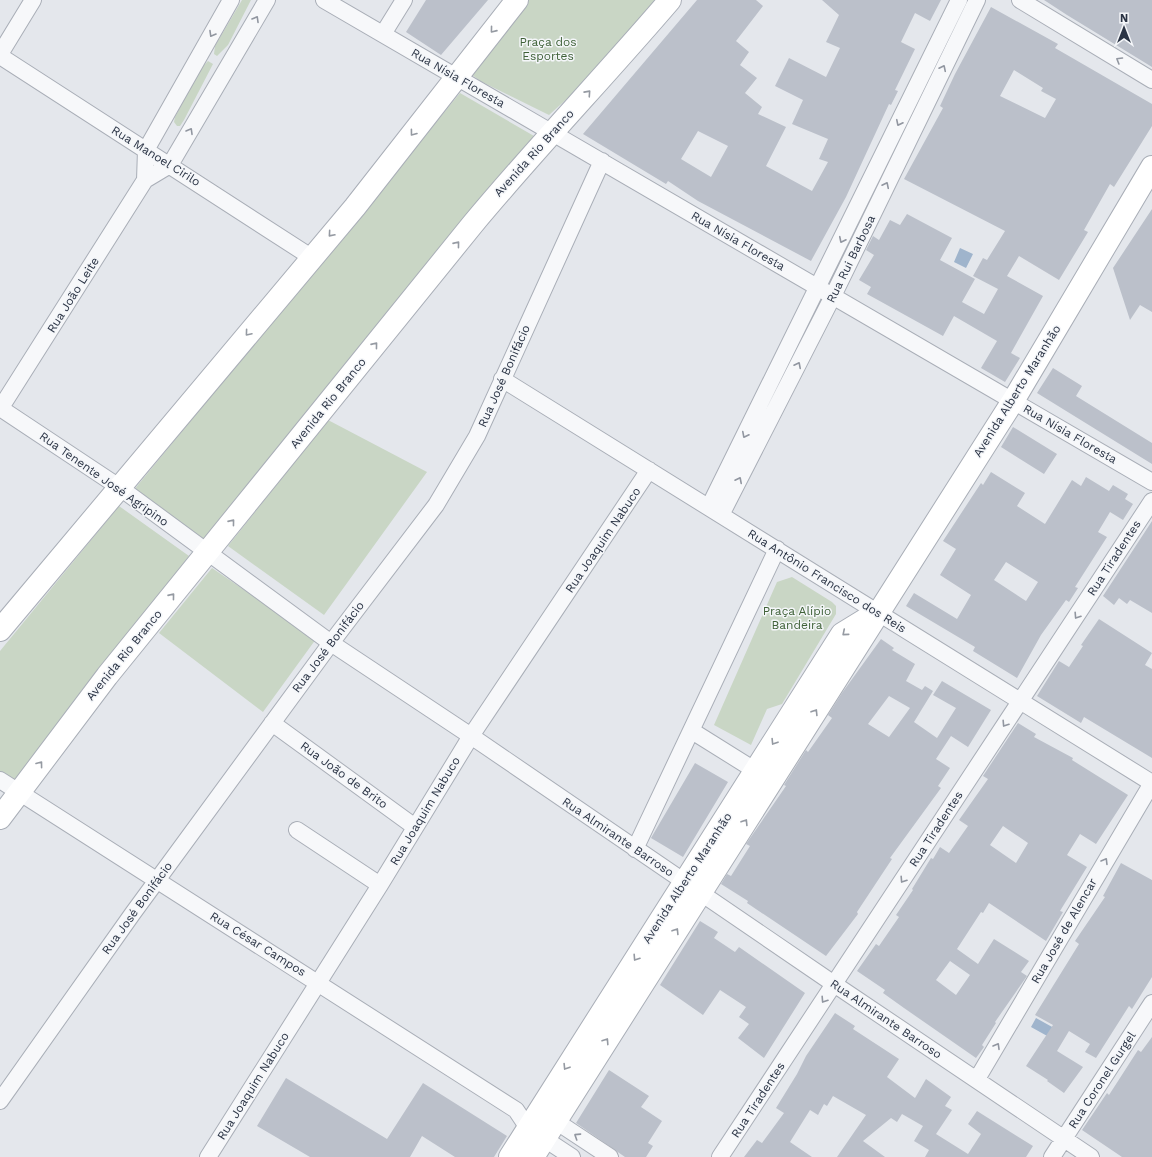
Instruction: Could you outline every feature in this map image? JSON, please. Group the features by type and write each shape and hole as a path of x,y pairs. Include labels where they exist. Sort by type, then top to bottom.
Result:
{"main road":[{"path":"0,630 406,143 517,0"},
{"name":"Avenida Rio Branco","path":"0,818 107,676 482,212 513,175 670,0"},
{"name":"Avenida Alberto Maranhão","path":"510,1157 540,1131 764,776 842,634 877,612 1013,401 1152,167"}],"street":[{"path":"0,55 33,0"},
{"path":"145,180 146,150 231,0"},
{"name":"Rua João Leite","path":"0,408 145,180 170,164 267,0"},
{"name":"Rua Nísia Floresta","path":"324,0 1152,482"},
{"path":"383,34 404,0"},
{"name":"Rua Rui Barbosa","path":"715,511 765,413 833,296 908,104 959,0"},
{"name":"Rua Rui Barbosa","path":"765,413 819,288 922,112 977,0"},
{"path":"1020,0 1152,80"},
{"name":"Rua Manoel Cirilo","path":"0,55 311,257"},
{"path":"908,104 922,112"},
{"name":"Rua José Bonifácio","path":"0,1101 272,723 436,504 477,436 602,161"},
{"name":"Rua Antônio Francisco dos Reis","path":"502,379 1152,783"},
{"name":"Rua Tenente José Agripino","path":"0,408 119,487 207,552"},
{"name":"Rua Joaquim Nabuco","path":"208,1157 380,885 472,736 649,470"},
{"name":"Rua Tiradentes","path":"720,1157 1152,501"},
{"path":"635,849 777,550"},
{"name":"Rua Almirante Barroso","path":"207,552 331,643 472,736 635,849 1091,1157"},
{"name":"Rua João de Brito","path":"272,723 415,827"},
{"path":"692,731 764,776"},
{"name":"Rua César Campos","path":"0,780 516,1110 540,1131"},
{"name":"Rua José de Alencar","path":"977,1079 1152,783"},
{"path":"297,830 380,885"},
{"name":"Rua Coronel Gurgel","path":"1052,1157 1152,1003"},
{"path":"540,1131 572,1157"},
{"path":"540,1131 610,1157"}],"green space":[{"path":"242,0 251,0 228,45 217,56 214,54 215,46"},
{"name":"Praça dos Esportes","path":"523,0 660,0 611,59 549,115 480,81 471,74"},
{"path":"208,61 213,64 184,120 180,126 177,126 174,122 175,117 201,68"},
{"path":"460,93 534,136 202,542 133,491"},
{"path":"328,420 427,472 324,615 228,546"},
{"path":"119,506 189,556 12,788 0,779 0,651"},
{"path":"212,568 316,639 263,712 159,633"},
{"name":"Praça Alípio Bandeira","path":"792,577 832,602 836,606 836,614 782,704 767,709 751,745 714,725 777,582"}],"water":[{"path":"960,248 973,254 966,268 954,262"},
{"path":"1036,1018 1054,1028 1049,1037 1031,1027"}],"building":[{"path":"426,0 488,0 441,55 406,32"},
{"path":"697,0 756,0 763,6 736,41 749,52 740,65 757,78 745,93 762,107 758,114 786,127 766,166 812,191 828,162 819,159 828,139 792,124 803,100 775,86 789,58 826,77 840,48 826,42 839,15 822,0 941,0 930,21 915,13 901,42 915,49 895,90 898,91 891,105 889,104 846,197 811,261 698,201 668,181 666,184 583,134","holes":["698,131 728,146 711,177 681,159"]},
{"path":"1044,0 1152,0 1152,67 1067,15"},
{"path":"991,7 1058,44 1055,48 1152,104 1152,126 1114,187 1110,184 1084,230 1088,232 1059,280 1019,256 1007,276 1043,296 1011,353 1020,358 1005,382 981,368 997,341 954,316 943,336 867,294 871,287 859,280 874,255 866,250 873,236 879,240 890,220 900,225 907,214 952,238 940,260 975,279 962,302 984,314 998,289 973,276 983,258 987,260 1005,231 904,179 943,108 940,106 955,74","holes":["1014,70 1043,88 1041,91 1056,99 1045,118 1000,96"]},
{"path":"1152,209 1152,312 1140,305 1130,320 1113,268"},
{"path":"1053,368 1082,386 1076,396 1152,443 1152,464 1037,393"},
{"path":"1013,427 1057,454 1044,474 1001,447"},
{"path":"991,472 1025,493 1017,506 1045,524 1072,480 1081,486 1086,477 1109,491 1113,485 1128,494 1125,499 1133,504 1123,520 1110,512 1098,532 1107,537 1075,587 1078,588 1069,602 1066,600 1041,635 1017,678 973,651 975,647 906,606 914,593 957,619 971,595 940,575 956,549 943,541 981,483 983,485","holes":["1006,562 1038,582 1026,601 994,580"]},
{"path":"1152,521 1152,613 1130,600 1127,604 1119,598 1114,605 1103,596"},
{"path":"1099,619 1152,653 1145,665 1152,669 1152,758 1084,717 1081,723 1037,696 1059,661 1069,667 1083,646 1081,645"},
{"path":"881,639 894,648 892,650 915,664 906,681 922,690 925,686 933,691 914,722 937,738 956,708 933,695 942,681 991,710 968,747 951,736 936,759 950,768 938,786 941,788 890,858 892,859 857,912 858,914 826,956 747,903 748,901 721,884 727,874 731,876 750,846 746,844 786,786 784,785 806,750 808,752 832,718 828,715","holes":["889,696 910,708 889,737 868,724"]},
{"path":"1018,723 1036,734 1034,737 1073,758 1072,760 1128,795 1096,844 1080,834 1067,855 1087,867 1060,911 1063,912 1046,941 989,903 983,913 981,912 957,949 978,964 994,939 1029,961 1021,972 1027,976 995,1022 996,1023 982,1045 984,1047 976,1058 883,993 885,990 857,971 876,944 879,946 899,917 896,915 913,890 912,889 931,858 933,859 940,847 949,853 968,826 959,820 988,779 983,776","holes":["1003,826 1028,843 1016,863 990,845","950,961 970,975 956,995 936,980"]},
{"path":"695,763 728,782 683,857 651,838"},
{"path":"1121,863 1152,880 1152,977 1132,1009 1129,1006 1096,1058 1085,1052 1090,1044 1069,1031 1057,1051 1083,1067 1064,1093 1047,1081 1048,1080 1026,1066 1053,1025 1035,1015 1079,944 1075,941 1105,897 1103,896"},
{"path":"700,921 718,932 714,938 735,952 739,947 805,993 764,1058 738,1038 749,1024 739,1017 746,1007 720,990 703,1015 660,985"},
{"path":"835,1013 855,1026 853,1029 899,1059 887,1077 915,1098 926,1079 951,1097 945,1106 952,1110 936,1134 968,1154 981,1134 968,1124 977,1111 1033,1146 1026,1157 925,1157 929,1150 914,1141 923,1126 902,1114 897,1122 891,1118 863,1141 885,1157 837,1157 866,1115 833,1096 827,1106 824,1104 818,1115 810,1110 790,1142 812,1157 744,1157 757,1140 762,1143 784,1113 776,1108 806,1056"},
{"path":"1152,1037 1152,1157 1122,1157 1082,1130 1107,1093 1109,1095 1138,1050 1141,1052"},
{"path":"609,1070 649,1096 641,1107 662,1121 648,1143 653,1146 646,1157 625,1157 576,1123"},
{"path":"286,1078 387,1139 423,1083 507,1136 494,1157 455,1157 422,1136 410,1157 310,1157 257,1126"}]}
